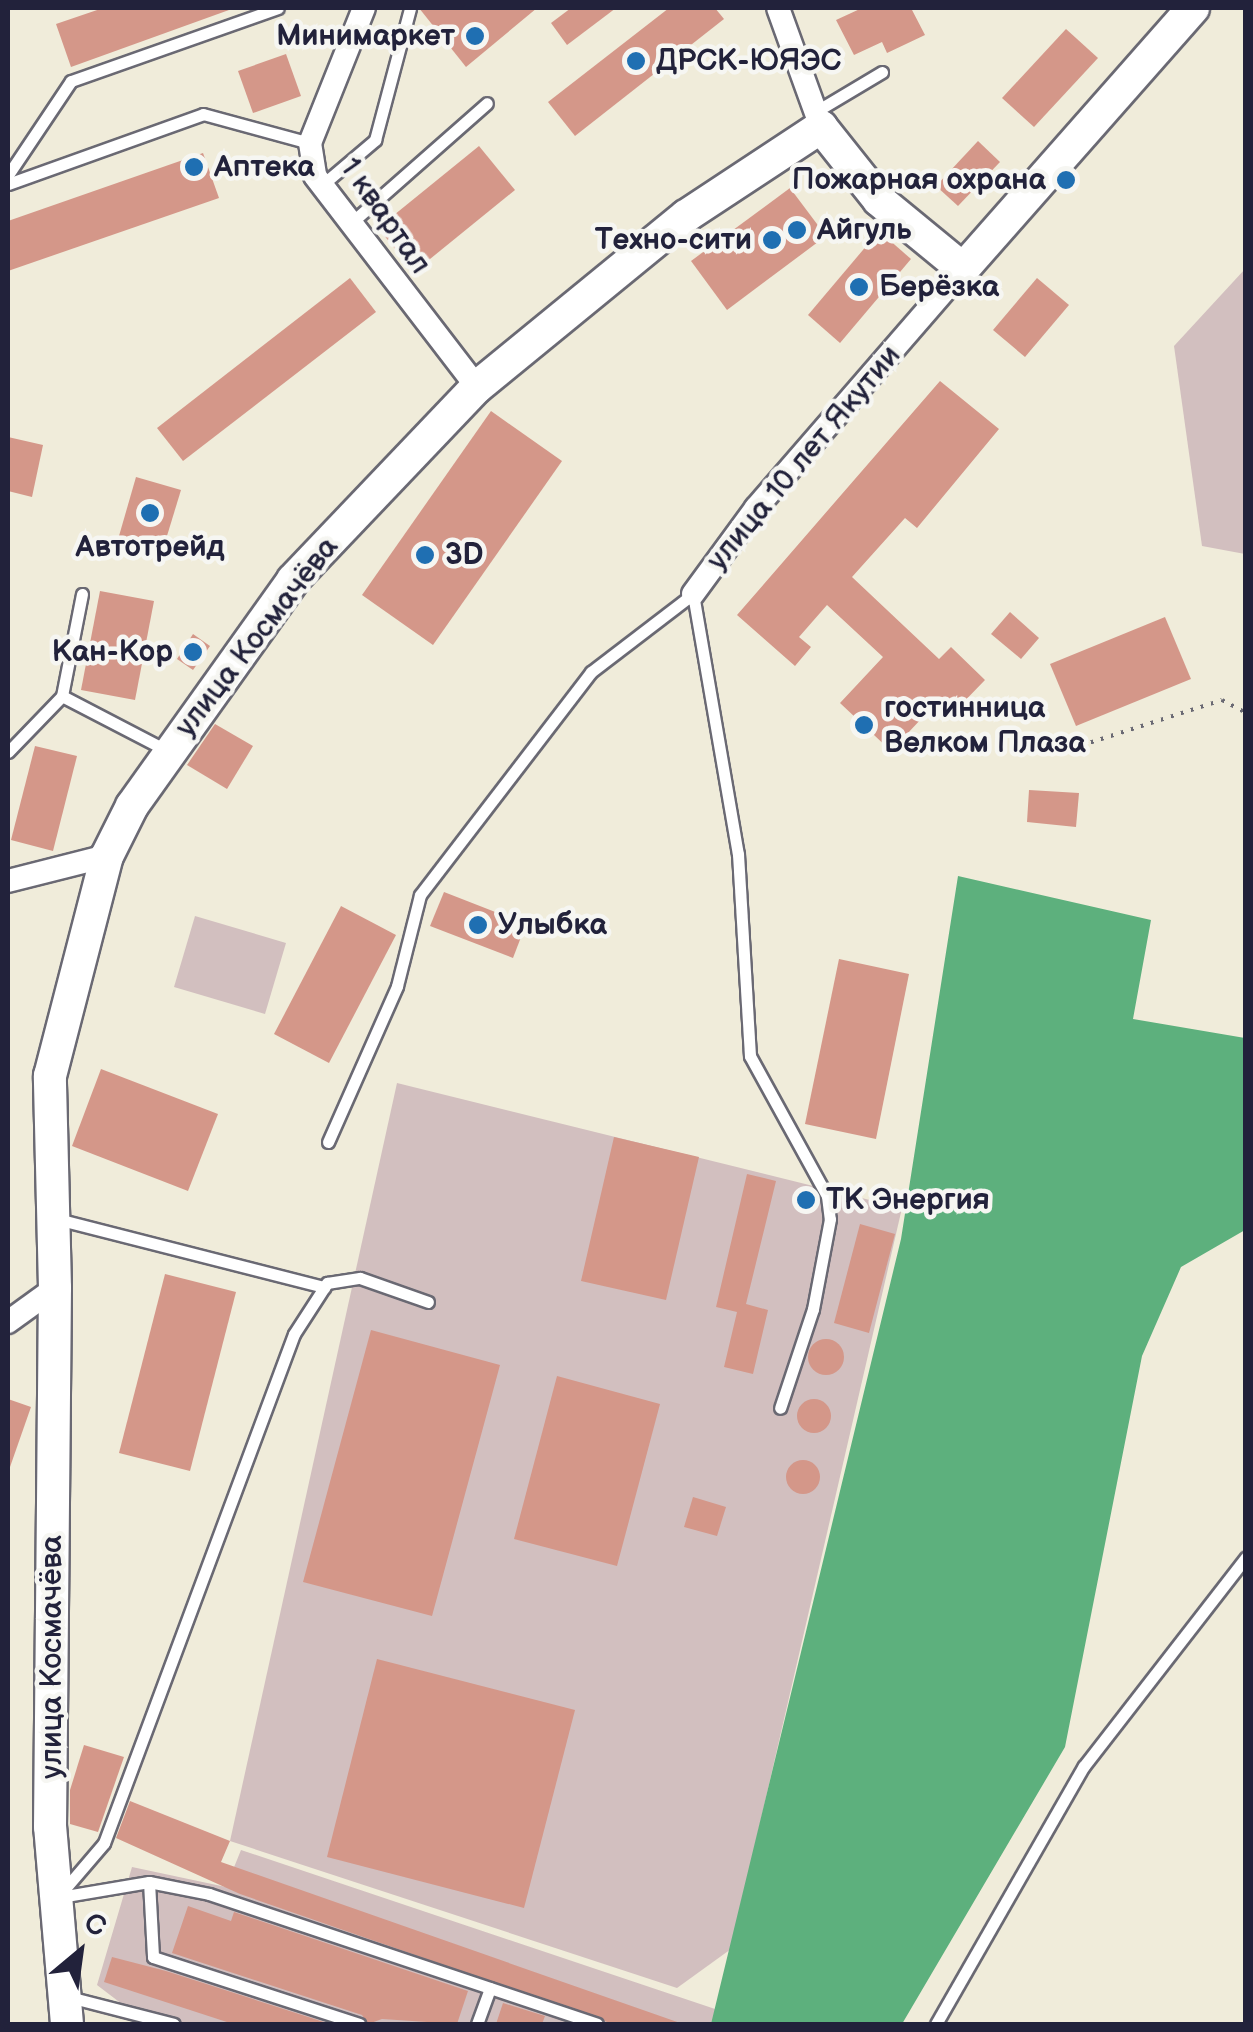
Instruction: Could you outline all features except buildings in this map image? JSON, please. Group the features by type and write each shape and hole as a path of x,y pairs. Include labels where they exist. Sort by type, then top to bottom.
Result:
{"main road":[{"name":"улица 10 лет Якутии","path":"962,268 1193,8"},
{"path":"818,120 879,200 962,268"},
{"name":"улица Космачёва","path":"66,2011 50,1827 55,1288 50,1076 107,856 168,751 293,580 476,386 686,216 818,120"}],"street":[{"name":"1 квартал","path":"364,8 310,143 322,184 349,226 476,386"},
{"path":"778,8 818,120"},
{"name":"улица 10 лет Якутии","path":"694,594 756,508 962,268"},
{"path":"8,879 107,856"},
{"path":"8,1322 55,1288"}],"lane":[{"path":"8,175 72,81 278,8"},
{"path":"322,184 375,140 410,8"},
{"path":"818,120 882,72"},
{"path":"349,226 487,104"},
{"path":"8,184 204,114 310,143"},
{"path":"8,752 62,696 82,594"},
{"path":"328,1142 398,986 420,895 591,672 694,594 738,854 750,1056 827,1196 830,1220 813,1309 780,1408"},
{"path":"62,696 168,751"},
{"path":"53,1218 324,1286 360,1278 428,1302"},
{"path":"56,1898 104,1844 294,1334 324,1286"},
{"path":"936,2024 1084,1766 1246,1558"},
{"path":"56,1898 149,1882 209,1894 597,2024"},
{"path":"149,1882 153,1956 358,2024"},
{"path":"477,2024 490,1988"},
{"path":"66,2011 174,2024"}],"path":[{"path":"1061,752 1222,700 1246,713"}],"shaded area":[{"path":"1245,269 1245,554 1202,546 1174,346"},
{"path":"195,916 286,943 265,1014 174,987"},
{"path":"397,1083 902,1208 731,1949 677,1988 230,1841"},
{"path":"241,1850 724,2012 712,2024 134,2024 135,2014 97,1985 132,1867 226,1887"}],"green space":[{"path":"958,876 1151,920 1133,1019 1245,1038 1245,1230 1181,1267 1142,1356 1065,1747 902,2024 711,2024 901,1239"}],"place":[{"name":"Минимаркет","path":"475,36"},
{"name":"ДРСК-ЮЯЭС","path":"636,61"},
{"name":"Аптека","path":"194,167"},
{"name":"Пожарная охрана","path":"1066,180"},
{"name":"Айгуль","path":"797,230"},
{"name":"Техно-сити","path":"772,240"},
{"name":"Берёзка","path":"859,287"},
{"name":"Автотрейд","path":"150,513"},
{"name":"3D","path":"425,555"},
{"name":"Кан-Кор","path":"193,652"},
{"name":"гостинница Велком Плаза","path":"864,725"},
{"name":"Улыбка","path":"478,925"},
{"name":"ТК Энергия","path":"806,1200"}]}
